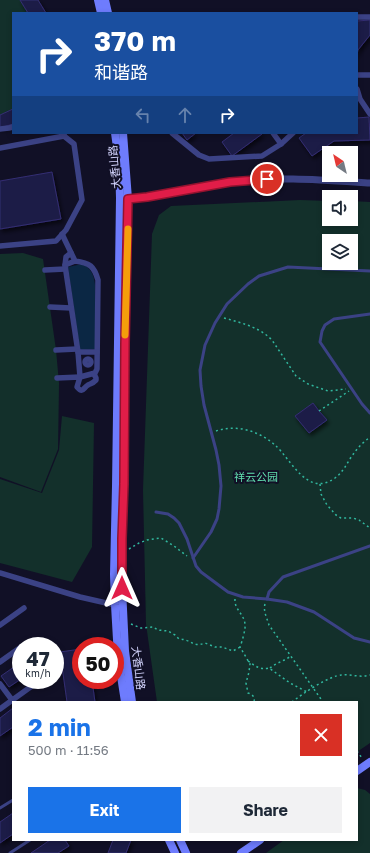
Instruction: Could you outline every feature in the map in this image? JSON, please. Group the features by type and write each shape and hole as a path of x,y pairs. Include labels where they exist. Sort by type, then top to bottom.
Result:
{"main road":[{"path":"98,0 101,12"},
{"path":"105,0 108,12"},
{"name":"大香山路","path":"115,134 124,198 114,574 123,622 125,652 132,701"},
{"name":"大香山路","path":"122,134 125,344 124,484 118,657 125,701"},
{"path":"358,770 369,765"},
{"path":"169,841 175,853"},
{"path":"180,841 186,853"},
{"path":"241,853 259,841"}],"street":[{"path":"358,17 370,17"},
{"path":"358,75 370,76"},
{"path":"358,92 360,99 370,114"},
{"path":"0,129 12,127"},
{"path":"173,134 200,155 209,159 262,156 293,134"},
{"path":"274,134 280,144"},
{"path":"0,148 64,135 74,144 82,200 66,230 56,241 0,246"},
{"path":"124,198 147,197 247,180 314,179 370,183"},
{"path":"62,234 75,261"},
{"path":"71,252 66,257 65,267 78,350 80,377 77,387 80,390 89,384 94,383 96,380 96,378 91,374 88,352"},
{"path":"45,270 65,267 75,261 85,262 96,272 98,280 97,352 90,363"},
{"path":"50,307 71,308"},
{"path":"56,350 97,352"},
{"path":"57,378 80,377 95,373 97,369 90,363 79,362"},
{"path":"0,573 80,597 119,605"},
{"path":"0,625 24,608"},
{"path":"0,662 12,654"},
{"path":"0,684 12,700"},
{"path":"0,709 28,689"}],"lane":[{"path":"194,558 211,532 217,520 219,509 220,486 216,450 204,404 200,370 205,345 219,316 227,304 248,284 259,276 288,267 370,271"},
{"path":"370,314 334,319 325,324 320,342 362,404 370,412"},
{"path":"156,512 168,514 179,523 196,566 201,572 228,592 237,596 287,602 314,612 354,638 370,642"},
{"path":"266,599 269,592 283,577 370,546"},
{"path":"0,808 12,801"},
{"path":"10,853 28,841"}],"path":[{"path":"219,316 254,327 267,335 296,376 308,384 328,391 352,388"},
{"path":"319,411 352,388"},
{"path":"211,432 222,429 252,431 262,436 280,450 300,474 309,480 320,484 334,479 346,466 358,447 370,437"},
{"path":"320,484 321,494 326,505 336,515 341,518 353,518 359,520 370,528"},
{"path":"122,553 139,543 161,538 188,557"},
{"path":"123,622 141,628 153,627 158,630 168,631 179,639 185,639 195,645 205,643 233,651 240,647 245,624 236,606 235,601 237,596"},
{"path":"266,599 264,606 265,615 269,624 322,701"},
{"path":"240,647 250,664 246,688 248,693 252,694 255,698 254,701"},
{"path":"248,660 259,668 264,669 278,664 291,656"},
{"path":"269,668 290,683 307,692"},
{"path":"294,701 330,678 340,674 370,675"}],"green space":[{"path":"0,0 38,0 45,12 12,12 12,124 0,128"},
{"name":"祥云公园","path":"300,200 322,201 322,226 358,226 358,201 370,202 370,743 358,751 358,701 157,701 146,624 143,490 152,234 159,215 171,206"},
{"path":"23,253 43,259 56,350 59,383 58,449 41,492 0,477 0,254"},
{"path":"62,416 94,423 92,547 72,582 0,563 0,479 42,493 59,450"},
{"path":"358,788 365,790 370,794 370,853 266,853 283,841 358,841"}],"water":[{"path":"82,264 90,270 95,281 95,349 80,350 68,267"}],"building":[{"path":"20,0 38,0 45,12 27,12"},
{"path":"370,20 370,35 358,50 358,21"},
{"path":"12,109 12,124 0,128 0,115"},
{"path":"369,117 370,140 334,141 327,146 322,146 322,149 312,156 299,138 305,134 358,134 358,118"},
{"path":"183,134 195,134 187,140"},
{"path":"233,134 262,134 232,156 222,142"},
{"path":"52,172 61,219 0,229 0,181"},
{"path":"313,403 327,420 309,433 295,416"},
{"path":"72,650 72,689 93,689 95,701 67,701 64,681 64,651"},
{"path":"12,668 12,685 9,687 1,676"},
{"path":"12,709 12,728 0,736 0,718"},
{"path":"12,814 12,835 0,843 0,822"},
{"path":"49,841 66,841 69,846 58,853 31,853"},
{"path":"113,841 131,841 126,853 108,853"}],"slow traffic":[{"path":"125,335 128,229"}],"route":[{"path":"122,588 128,199 230,182 267,179"}]}
